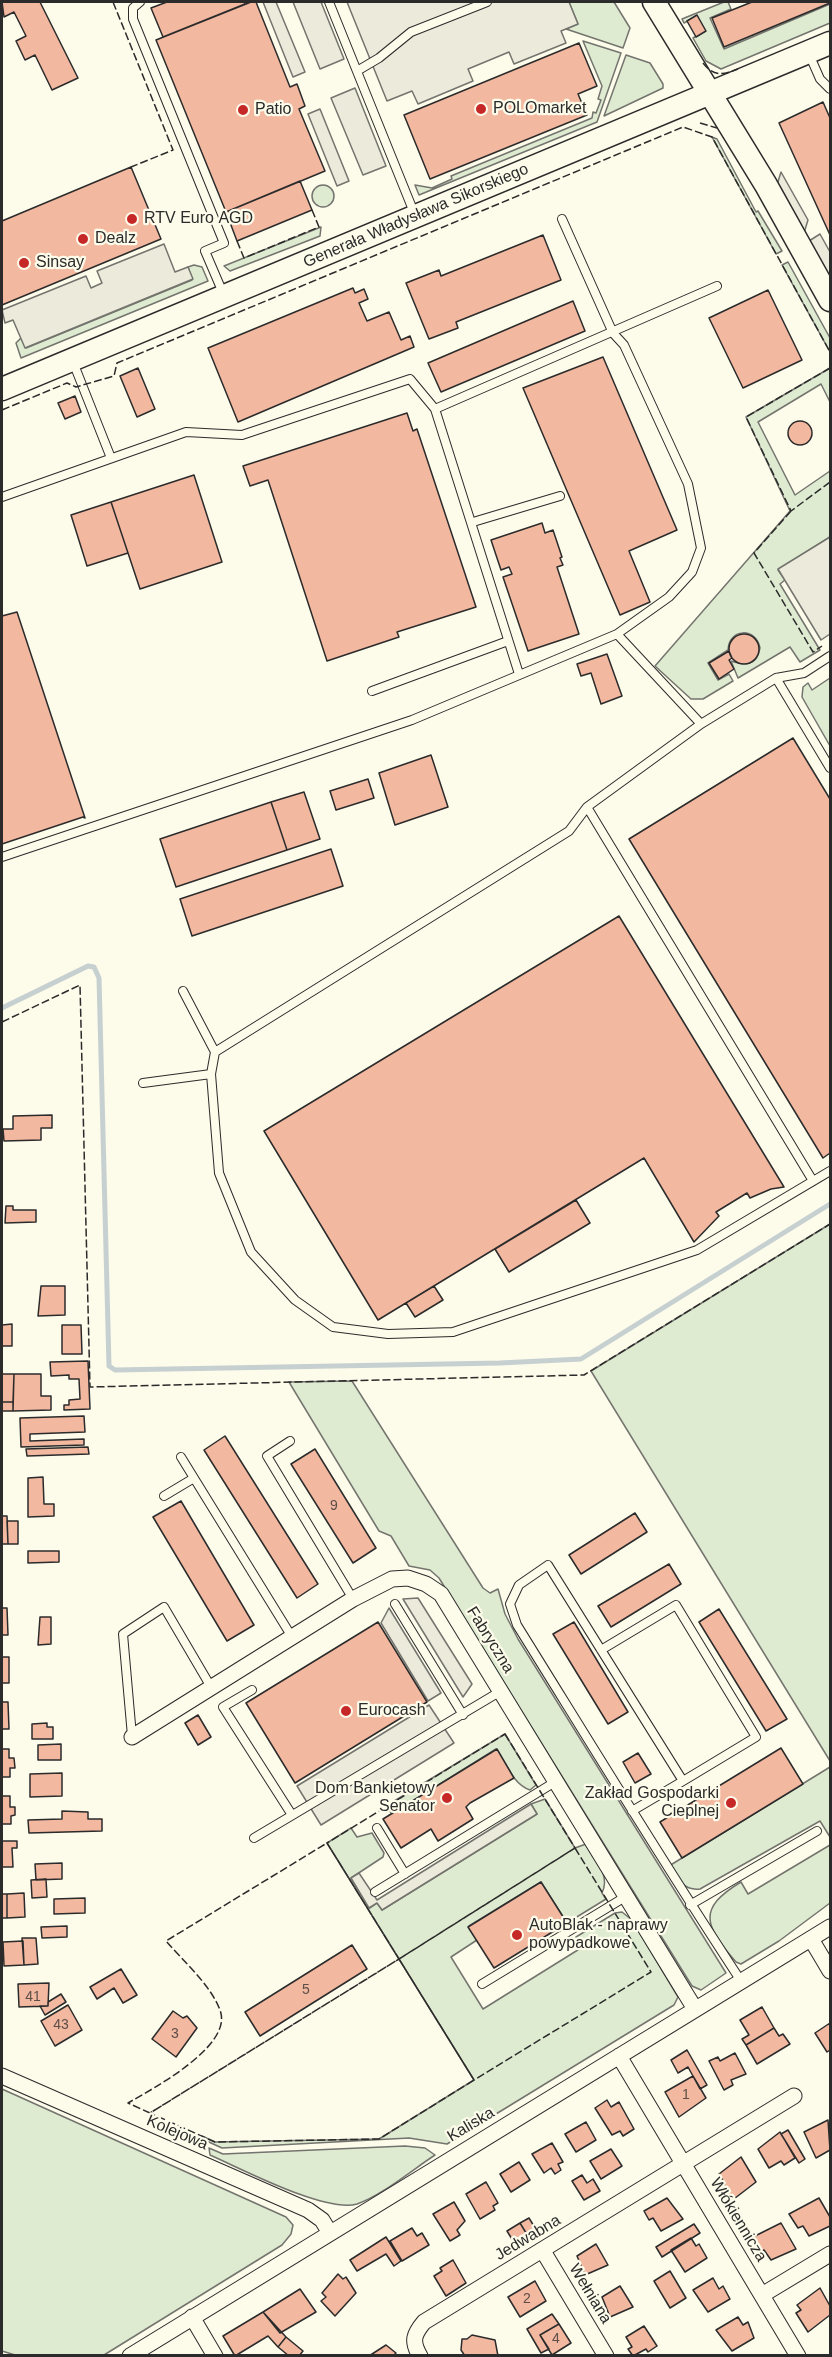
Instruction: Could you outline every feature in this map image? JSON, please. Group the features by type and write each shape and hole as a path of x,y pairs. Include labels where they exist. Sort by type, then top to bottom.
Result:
{"street":[{"path":"654,2 760,176 831,300"},
{"name":"Generała Władysława Sikorskiego","path":"2,389 831,43"},
{"name":"Fabryczna","path":"132,1737 353,1599 392,1579 408,1578 426,1584 441,1594 695,2009"},
{"name":"Kaliska","path":"130,2355 831,1927"},
{"path":"811,1939 831,1971"},
{"name":"Włókiennicza","path":"618,2056 798,2355"},
{"name":"Kolejowa","path":"2,2076 308,2210 322,2220 330,2233"},
{"path":"683,2163 794,2096"},
{"name":"Jedwabna","path":"420,2355 414,2345 414,2333 424,2322 683,2163"},
{"name":"Wełniana","path":"543,2251 606,2355"},
{"path":"762,2295 831,2254"},
{"path":"192,2317 215,2355"}],"lane":[{"path":"140,2 133,8 133,19 224,243 205,251 224,296"},
{"path":"329,2 416,216"},
{"path":"357,71 379,58 411,32 487,2"},
{"path":"808,52 820,79 831,89"},
{"path":"2,856 412,720 616,634 669,597 692,572 701,548 688,484 624,345 613,333 562,219"},
{"path":"435,408 613,333 717,286"},
{"path":"72,359 111,458"},
{"path":"2,497 186,432 242,435 410,379 435,408 473,522 519,674"},
{"path":"473,522 560,496"},
{"path":"616,634 700,724"},
{"path":"372,691 508,641"},
{"path":"215,1052 569,831 587,807 700,724 776,678 804,673 831,656"},
{"path":"776,678 831,768"},
{"path":"587,807 813,1181"},
{"path":"183,992 215,1052 211,1074 219,1173 251,1252 294,1300 333,1327 388,1334 453,1332 697,1250 831,1171"},
{"path":"143,1083 211,1074"},
{"path":"290,1441 267,1456 353,1599"},
{"path":"181,1457 292,1637"},
{"path":"164,1496 194,1478"},
{"path":"683,1781 548,1565 519,1585 510,1604 517,1625 690,1905 741,1981"},
{"path":"395,1604 463,1715"},
{"path":"601,1650 676,1605 756,1737 632,1811"},
{"path":"132,1737 123,1634 164,1607 211,1687"},
{"path":"252,1690 223,1707 292,1815"},
{"path":"254,1838 501,1691"},
{"path":"375,1892 555,1782"},
{"path":"377,1827 405,1874"},
{"path":"690,1905 817,1831"},
{"path":"482,1984 625,1896"}],"green space":[{"path":"569,2 614,2 630,28 623,48 566,29 578,24"},
{"path":"728,2 731,9 710,18 724,49 830,4 830,23 721,69 706,61 693,38 705,31 697,16 684,23 682,19"},
{"path":"583,41 621,53 597,122 419,195 415,185 432,188 452,179 451,176 592,118 601,100 598,99 602,86"},
{"path":"626,55 650,63 663,84 663,88 604,116"},
{"path":"712,137 717,139 756,212 758,211 782,251 776,254"},
{"path":"319,185 327,185 334,192 334,200 327,207 319,207 312,200 312,192"},
{"path":"321,227 320,236 230,271 224,266"},
{"path":"788,262 830,338 830,352 782,265"},
{"path":"194,265 202,267 208,281 21,358 16,343 21,338 26,348 192,280 188,267"},
{"path":"830,368 830,402 821,384 758,422 795,495 830,471 830,537 778,570 785,580 780,584 820,650 800,662 790,647 738,678 731,661 745,664 753,662 760,648 753,636 738,634 729,643 728,650 708,663 718,680 729,674 733,681 703,699 691,699 655,666 790,511 746,417"},
{"path":"830,678 830,746 802,697 803,687 808,683 812,690"},
{"path":"830,1224 830,1761 591,1371"},
{"path":"352,1381 483,1588 490,1593 498,1589 505,1614 518,1639 726,1973 701,1990 692,1986 439,1578 430,1570 409,1566 391,1536 379,1531 289,1382"},
{"path":"505,1734 536,1785 530,1790 515,1779 496,1749 392,1814 386,1806"},
{"path":"830,1767 830,1837 820,1821 700,1889 685,1886 669,1866"},
{"path":"545,1799 575,1848 586,1844 597,1861 603,1873 602,1893 606,1899 567,1923 541,1882 469,1926 477,1940 451,1957 483,2009 581,1948 576,1937 615,1913 622,1912 632,1920 678,1997 674,2005 447,2144 409,2138 222,2148 200,2138 202,2136 215,2142 379,2139 474,2080 327,1843 351,1828 357,1837 372,1833 384,1853 383,1857 351,1878 370,1908 377,1903 382,1910 537,1814 531,1804"},
{"path":"830,1845 830,1903 779,1941 741,1964 736,1962 712,1928 711,1910 717,1901 741,1882 748,1894"},
{"path":"2,2089 286,2217 293,2225 291,2234 282,2245 104,2355 15,2355 2,2351"},
{"path":"405,2146 425,2148 435,2155 376,2195 357,2204 343,2205 305,2196 262,2179 210,2155 209,2148 223,2154"}],"shaded area":[{"path":"263,2 276,2 305,72 293,77"},
{"path":"293,2 321,2 344,59 320,69"},
{"path":"347,2 569,2 578,24 561,31 566,43 514,64 509,52 468,69 473,81 418,104 412,91 387,101"},
{"path":"355,88 386,166 363,175 331,98"},
{"path":"320,109 349,181 337,186 308,114"},
{"path":"781,172 808,220 804,233 777,185"},
{"path":"820,234 830,252 830,278 809,241"},
{"path":"164,244 175,272 188,267 193,279 25,348 13,320 5,323 2,310 86,276 91,288 102,283 97,271"},
{"path":"830,537 830,634 821,640 778,569"},
{"path":"418,1598 472,1684 463,1697 403,1599"},
{"path":"389,1608 441,1693 428,1701 381,1623"},
{"path":"429,1705 454,1743 321,1825 297,1786"},
{"path":"531,1804 537,1814 382,1910 377,1903 369,1908 351,1878 359,1873 377,1900"}],"building":[{"path":"2,2 40,2 78,78 52,90 35,55 25,60 16,41 26,36 14,12 4,17"},
{"path":"167,2 244,2 245,4 163,37 151,8"},
{"path":"256,2 290,87 297,84 305,106 299,109 325,171 226,212 156,40"},
{"path":"752,2 830,3 724,47 712,18"},
{"path":"697,15 706,31 696,37 687,21"},
{"path":"579,43 597,86 578,94 587,115 430,179 404,115"},
{"path":"823,102 830,118 830,235 779,123"},
{"path":"131,167 161,239 2,305 2,221"},
{"path":"300,181 312,210 237,241 226,212"},
{"path":"543,235 561,280 456,322 458,328 429,339 406,283 439,270 441,276"},
{"path":"353,288 355,293 364,289 368,299 359,303 367,321 389,312 401,340 410,336 414,347 238,422 208,348"},
{"path":"768,290 802,360 743,388 709,318"},
{"path":"573,301 585,331 441,392 428,363"},
{"path":"603,357 677,530 629,551 650,602 620,615 523,388"},
{"path":"138,368 155,409 137,417 120,376"},
{"path":"75,396 81,412 65,419 58,403"},
{"path":"407,413 413,431 417,429 476,607 397,632 399,637 327,661 268,480 250,486 243,466"},
{"path":"800,421 805,422 811,428 811,438 805,444 800,445 795,444 789,438 788,433 789,428 795,422"},
{"path":"194,475 222,562 140,589 111,502"},
{"path":"111,502 128,553 87,566 71,515"},
{"path":"542,523 545,533 553,530 562,557 560,558 563,565 557,567 579,634 528,651 503,577 512,574 509,567 501,570 491,540"},
{"path":"17,612 85,818 2,844 2,616"},
{"path":"744,634 754,639 759,649 754,659 744,664 734,659 729,649 734,639"},
{"path":"729,651 732,658 729,660 734,669 719,679 709,663"},
{"path":"607,654 622,696 601,704 591,673 581,676 577,664"},
{"path":"793,738 830,799 830,1153 823,1158 629,839"},
{"path":"431,755 448,807 395,825 379,773"},
{"path":"368,779 374,798 336,810 330,791"},
{"path":"304,792 320,839 287,850 271,802"},
{"path":"271,802 287,850 176,887 160,839"},
{"path":"331,849 343,886 192,936 180,899"},
{"path":"619,916 784,1187 771,1189 750,1198 747,1193 716,1212 719,1216 694,1242 644,1158 378,1320 264,1131"},
{"path":"52,1115 52,1128 41,1128 41,1140 4,1141 3,1129 13,1129 13,1116"},
{"path":"576,1200 590,1223 509,1272 495,1249"},
{"path":"6,1206 13,1206 13,1210 36,1210 36,1222 5,1223"},
{"path":"41,1286 65,1286 65,1315 38,1316"},
{"path":"434,1286 443,1300 415,1317 406,1303"},
{"path":"12,1324 12,1346 2,1346 2,1325"},
{"path":"62,1325 81,1325 82,1354 62,1354"},
{"path":"88,1361 90,1409 64,1410 64,1405 69,1405 69,1400 80,1399 79,1379 69,1379 69,1375 51,1376 50,1362"},
{"path":"2,1374 14,1374 13,1402 2,1402"},
{"path":"14,1374 41,1374 41,1396 51,1396 51,1410 13,1411"},
{"path":"2,1402 13,1402 13,1411 2,1411"},
{"path":"84,1416 85,1432 30,1434 30,1441 84,1439 84,1445 21,1447 20,1418"},
{"path":"225,1436 318,1584 297,1598 204,1450"},
{"path":"88,1447 89,1454 27,1456 26,1449"},
{"path":"315,1449 376,1548 353,1563 291,1464"},
{"path":"43,1477 44,1504 54,1504 54,1516 28,1517 28,1478"},
{"path":"181,1501 254,1625 227,1641 153,1517"},
{"path":"635,1513 647,1532 581,1574 569,1555"},
{"path":"2,1516 7,1516 8,1544 2,1544"},
{"path":"7,1521 18,1521 18,1544 8,1544"},
{"path":"28,1551 59,1551 59,1562 28,1563"},
{"path":"669,1564 681,1584 611,1627 598,1606"},
{"path":"2,1608 7,1608 8,1635 2,1635"},
{"path":"719,1609 787,1719 766,1731 699,1622"},
{"path":"40,1617 51,1617 51,1644 38,1645"},
{"path":"378,1622 427,1702 295,1783 246,1703"},
{"path":"574,1622 628,1712 608,1724 553,1634"},
{"path":"2,1657 9,1657 9,1683 2,1683"},
{"path":"2,1702 8,1702 9,1729 2,1729"},
{"path":"198,1715 211,1737 198,1745 185,1723"},
{"path":"47,1723 47,1727 53,1727 53,1739 32,1739 32,1724"},
{"path":"61,1744 61,1760 38,1760 38,1745"},
{"name":"Zakład Gospodarki Cieplnej","path":"781,1748 803,1784 682,1858 660,1822"},
{"path":"2,1749 9,1749 9,1758 14,1758 15,1768 10,1768 10,1777 2,1777"},
{"name":"Dom Bankietowy Senator","path":"497,1749 514,1778 470,1803 466,1807 473,1819 438,1841 431,1829 401,1848 383,1819"},
{"path":"638,1753 651,1774 635,1783 623,1762"},
{"path":"62,1773 62,1796 30,1797 30,1774"},
{"path":"2,1796 10,1796 10,1807 15,1807 15,1815 11,1816 11,1824 2,1824"},
{"path":"62,1811 88,1812 88,1819 102,1819 102,1831 29,1833 28,1820 62,1819"},
{"path":"2,1841 17,1841 17,1848 12,1848 13,1867 2,1867"},
{"path":"62,1863 62,1879 36,1880 35,1864"},
{"path":"46,1879 47,1897 32,1898 31,1880"},
{"path":"541,1882 567,1923 494,1968 468,1927"},
{"path":"24,1893 25,1917 7,1918 7,1894"},
{"path":"2,1894 7,1894 7,1918 2,1918"},
{"path":"85,1898 85,1913 54,1914 54,1899"},
{"path":"67,1926 67,1937 42,1938 41,1927"},
{"path":"22,1938 36,1938 38,1964 24,1965"},
{"path":"23,1941 24,1965 4,1966 3,1942"},
{"path":"352,1945 367,1969 260,2036 245,2012"},
{"path":"121,1969 137,1995 123,2003 114,1988 97,1999 90,1987"},
{"path":"49,1983 48,2006 19,2007 18,1984"},
{"path":"61,1994 66,2002 45,2015 40,2006 48,2006 48,2002"},
{"path":"68,2005 82,2030 55,2046 41,2021"},
{"path":"762,2007 774,2028 746,2045 742,2039 749,2035 740,2020"},
{"path":"173,2011 183,2018 187,2016 197,2028 176,2057 152,2039"},
{"path":"830,2023 830,2050 827,2052 815,2033"},
{"path":"774,2028 779,2036 783,2034 790,2044 757,2064 746,2045"},
{"path":"687,2050 707,2085 700,2089 688,2067 678,2073 671,2060"},
{"path":"735,2053 746,2074 731,2080 733,2085 724,2090 709,2061 718,2057 720,2061"},
{"path":"693,2076 706,2098 679,2117 665,2092"},
{"path":"607,2100 611,2107 619,2102 634,2129 623,2136 620,2131 612,2135 595,2108"},
{"path":"828,2120 830,2150 816,2158 804,2132"},
{"path":"586,2122 596,2140 576,2152 565,2134"},
{"path":"788,2130 805,2159 799,2163 781,2134"},
{"path":"780,2132 795,2158 784,2165 781,2161 769,2168 758,2149"},
{"path":"552,2143 563,2162 558,2164 561,2170 555,2174 551,2168 544,2173 532,2154"},
{"path":"611,2149 622,2166 601,2179 590,2161"},
{"path":"741,2157 756,2182 730,2202 722,2187 725,2184 719,2174"},
{"path":"519,2162 530,2180 511,2192 500,2174"},
{"path":"582,2175 587,2183 593,2179 600,2191 584,2200 572,2181"},
{"path":"486,2182 498,2203 493,2206 495,2210 480,2219 466,2194"},
{"path":"667,2198 683,2219 661,2231 653,2218 649,2220 644,2211"},
{"path":"819,2198 830,2217 830,2226 809,2236 803,2226 798,2228 789,2214"},
{"path":"454,2202 465,2221 457,2230 460,2235 450,2241 433,2214"},
{"path":"529,2218 540,2236 531,2241 520,2223"},
{"path":"520,2223 531,2241 518,2249 507,2231"},
{"path":"781,2223 796,2249 771,2260 764,2250 760,2252 751,2238"},
{"path":"694,2224 700,2233 662,2257 656,2247"},
{"path":"412,2228 417,2236 422,2233 429,2245 402,2261 390,2241"},
{"path":"386,2237 401,2261 394,2266 386,2254 357,2271 350,2260"},
{"path":"691,2238 696,2246 699,2244 707,2258 685,2272 671,2250"},
{"path":"596,2244 608,2265 585,2275 577,2256"},
{"path":"453,2260 466,2283 446,2296 434,2276 442,2271 440,2268"},
{"path":"670,2271 686,2298 670,2308 654,2281"},
{"path":"338,2274 343,2279 346,2277 356,2293 335,2316 321,2301 326,2297 322,2293"},
{"path":"713,2278 719,2289 723,2286 730,2299 708,2312 693,2290"},
{"path":"535,2281 546,2301 520,2317 508,2297"},
{"path":"620,2286 633,2307 610,2317 602,2297"},
{"path":"820,2288 830,2306 830,2315 808,2332 796,2313 801,2310 797,2305"},
{"path":"300,2289 316,2312 280,2333 263,2312"},
{"path":"263,2312 286,2337 278,2347 268,2336 235,2356 223,2336"},
{"path":"552,2314 559,2324 540,2335 549,2349 541,2353 527,2329"},
{"path":"738,2317 743,2325 748,2322 754,2338 732,2351 716,2330"},
{"path":"559,2324 571,2343 552,2355 540,2335"},
{"path":"644,2326 657,2346 648,2352 646,2349 633,2356 628,2349 632,2347 626,2337"},
{"path":"472,2335 495,2340 498,2356 465,2356 461,2350 462,2339 467,2339"},
{"path":"286,2337 303,2351 299,2356 289,2356 278,2347"},
{"path":"386,2345 396,2353 393,2356 369,2356"}],"waterway":[{"path":"2,1008 88,966 94,967 99,978 109,1366 115,1370 500,1363 581,1359 830,1204"}],"fence":[{"path":"113,2 173,150 131,167"},
{"path":"703,63 711,71 719,74 738,69"},
{"path":"700,123 717,128"},
{"path":"2,410 67,383 76,387 114,376 117,363 683,127 712,137 830,352"},
{"path":"237,241 244,258 319,227 312,210"},
{"path":"830,368 746,417 791,511 830,482"},
{"path":"791,511 754,553 813,652 822,646"},
{"path":"2,1022 80,985 90,1387 584,1375 830,1224"},
{"path":"505,1734 575,1848 399,1959 327,1843 505,1734"},
{"path":"327,1843 399,1959 150,2113 128,2103 188,2065 215,2038 221,2024 220,2010 216,2000 166,1941 327,1843"},
{"path":"575,1848 651,1972 474,2080 399,1959 575,1848"},
{"path":"399,1959 474,2080 379,2139 215,2142 150,2113 399,1959"}],"place":[{"name":"POLOmarket","path":"481,109"},
{"name":"Patio","path":"243,110"},
{"name":"RTV Euro AGD","path":"132,219"},
{"name":"Dealz","path":"83,239"},
{"name":"Sinsay","path":"24,263"},
{"name":"Eurocash","path":"346,1711"},
{"name":"Dom Bankietowy Senator","path":"447,1798"},
{"name":"Zakład Gospodarki Cieplnej","path":"731,1803"},
{"name":"AutoBlak - naprawy powypadkowe","path":"517,1935"}]}
